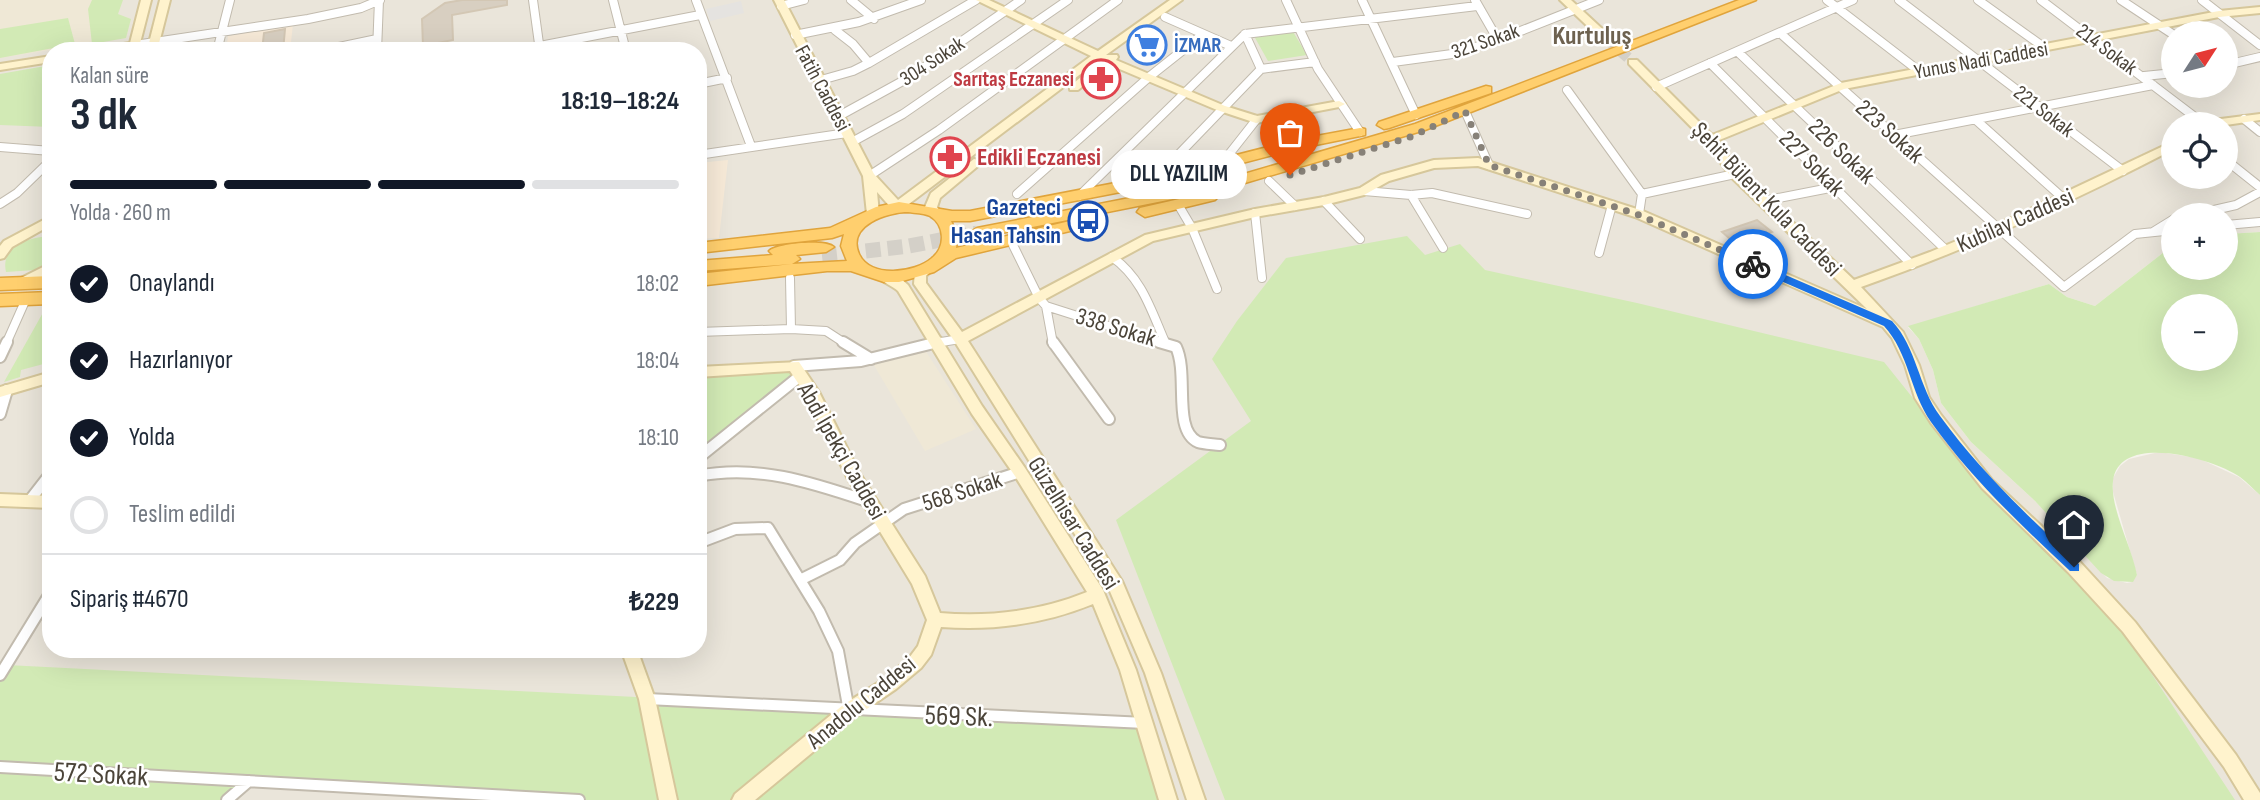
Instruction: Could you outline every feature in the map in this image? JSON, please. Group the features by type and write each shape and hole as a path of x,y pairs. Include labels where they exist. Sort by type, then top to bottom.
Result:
{"highway":[{"path":"1723,0 1531,75 1416,116 1189,184 977,229 1228,183 1448,117 1750,0"},
{"path":"707,279 827,266 863,269 884,276 907,275 951,254 1088,221 1179,206 1334,163 1413,136 1448,117"},
{"path":"707,247 832,233 897,207 911,207 961,218 1153,181 1310,139 1360,132"},
{"path":"934,264 948,251 951,241 950,230 936,214"},
{"path":"863,269 849,252 848,242 867,218"},
{"path":"707,258 824,252 707,265"},
{"path":"1,295 42,285"},
{"path":"23,291 42,296"}],"street":[{"path":"136,42 146,0"},
{"path":"154,42 165,0"},
{"path":"221,42 230,0"},
{"path":"533,0 539,42"},
{"path":"613,0 624,42"},
{"path":"696,0 751,146"},
{"path":"780,3 804,0"},
{"path":"851,0 874,19"},
{"path":"795,35 835,30 874,19 921,0"},
{"path":"821,80 853,71 869,63 979,0 1104,58 1221,108 1256,120 1339,104"},
{"name":"304 Sokak","path":"839,116 910,77 1021,0"},
{"path":"707,153 751,146 850,137 903,114 1068,0"},
{"path":"869,176 949,123 1118,0"},
{"path":"936,214 931,207 940,191 1177,0"},
{"path":"897,207 1189,0"},
{"path":"1286,0 1315,62 1339,104 1360,132"},
{"path":"1362,0 1416,116"},
{"path":"1565,0 1607,39"},
{"name":"321 Sokak","path":"1393,62 1452,54 1498,40 1599,0"},
{"path":"1827,0 1919,71"},
{"path":"1656,87 1853,0"},
{"name":"221 Sokak","path":"1899,0 2123,170"},
{"path":"1978,0 2045,48"},
{"name":"214 Sokak","path":"2042,0 2189,112"},
{"path":"2121,0 2159,26"},
{"path":"2202,0 2260,45"},
{"path":"172,42 308,19 361,8 377,1 377,39 363,42"},
{"name":"Fatih Caddesi","path":"780,3 869,176 897,207"},
{"path":"1079,196 1245,34 1476,3 1498,40"},
{"name":"Yunus Nadi Caddesi","path":"1710,140 1841,86 2220,13 2260,10"},
{"path":"567,42 700,15"},
{"path":"1165,17 1231,46"},
{"path":"835,30 853,44 869,63"},
{"name":"223 Sokak","path":"1780,33 2064,287 2135,234 2153,232"},
{"path":"1245,34 1261,69"},
{"path":"1017,194 1149,77 1202,35"},
{"name":"226 Sokak","path":"1738,52 1947,250"},
{"path":"2238,62 2260,57"},
{"path":"0,67 42,60"},
{"path":"1153,181 1261,69 1315,62"},
{"name":"Şehit Bülent Kula Caddesi","path":"1633,62 1710,140 1735,174 1852,285 1898,335 1912,365 1922,398 1936,419 1987,484 2074,567 2129,627 2230,761 2254,800"},
{"name":"227 Sokak","path":"1710,62 1912,265"},
{"path":"2144,76 2161,74"},
{"path":"707,82 727,78"},
{"path":"1894,135 2153,85"},
{"path":"1567,90 1642,194 1639,215"},
{"path":"1465,111 1489,165"},
{"path":"2238,120 2260,117"},
{"path":"2244,119 2260,132"},
{"path":"1230,153 1256,120"},
{"path":"1976,120 2064,199"},
{"path":"0,147 42,150"},
{"name":"Kubilay Caddesi","path":"1852,285 1912,265 1999,229 2161,151"},
{"path":"1364,191 1385,178 1434,164 1478,162 1639,215 1888,324"},
{"path":"0,204 17,193 42,169"},
{"path":"2238,171 2260,190 2252,199 2238,204"},
{"path":"1642,194 1735,174"},
{"name":"Fatih Caddesi","path":"867,218 869,176"},
{"path":"1269,181 1295,206"},
{"path":"1763,201 1835,187"},
{"path":"707,450 797,371 871,359 934,340 960,339 1043,302 1112,257 1149,238 1364,191 1432,193 1527,214"},
{"path":"1411,194 1443,248"},
{"path":"1324,201 1360,239"},
{"path":"1599,253 1612,205"},
{"path":"1179,206 1192,228 1217,289"},
{"path":"1255,213 1262,278"},
{"path":"2238,224 2260,222"},
{"path":"3,249 42,225"},
{"path":"2153,232 2161,225"},
{"path":"2153,232 2161,231"},
{"path":"3,249 42,233"},
{"path":"1011,241 1043,302 1053,343 1109,419"},
{"path":"1112,257 1125,264 1135,275 1165,342"},
{"name":"Güzelhisar Caddesi","path":"934,264 920,274 920,284 960,339 1115,586 1153,673 1196,800"},
{"path":"0,357 23,291 42,275"},
{"name":"Güzelhisar Caddesi","path":"884,276 903,288 1097,594 1114,632 1146,723 1168,800"},
{"path":"790,278 791,329"},
{"name":"338 Sokak","path":"1043,302 1175,347 1184,364 1181,401 1186,433 1198,442 1220,445"},
{"path":"707,332 791,329 825,331 871,359"},
{"name":"Abdi İpekçi Caddesi","path":"707,372 797,371 812,392 853,475 919,582 935,620"},
{"path":"0,414 3,391 42,380"},
{"path":"707,474 720,470 761,471 870,502"},
{"name":"568 Sokak","path":"800,580 840,560 855,543 904,509 1020,472"},
{"path":"30,500 42,485"},
{"path":"0,500 42,501"},
{"path":"707,540 735,529 768,528 838,651 849,710"},
{"path":"935,620 959,623 1044,614 1070,607 1097,594"},
{"path":"0,675 42,607"},
{"name":"Anadolu Caddesi","path":"741,800 849,710 890,684 915,663 925,650 935,620"},
{"path":"632,658 646,699 668,800"},
{"name":"569 Sk.","path":"646,699 1146,723"},
{"name":"572 Sokak","path":"0,767 579,800"},
{"path":"227,800 249,781"}],"shaded area":[{"path":"0,0 2260,0 2260,232 2238,233 2238,203 2161,203 2161,254 2095,306 2067,297 2049,284 1908,327 1919,339 1933,370 1941,403 1971,442 2035,501 2107,578 2127,583 2132,582 2137,575 2113,492 2113,478 2120,466 2129,459 2159,452 2198,458 2239,477 2260,495 2260,800 0,800"},
{"path":"0,0 123,0 118,14 131,19 126,38 101,42 42,42 42,51 0,58"},
{"path":"741,1 744,13 710,21 706,9"},
{"path":"293,24 291,42 227,42 228,36"},
{"path":"728,160 719,238 707,239 707,162"},
{"path":"923,347 976,429 925,451 872,362"}],"green space":[{"path":"92,0 123,0 118,14 131,19 126,38 92,42 88,9"},
{"path":"68,18 74,42 42,42 42,50 0,58 0,29"},
{"path":"1292,30 1307,55 1268,61 1254,36"},
{"path":"42,67 42,127 0,125 0,74"},
{"path":"2260,232 2260,495 2228,470 2190,457 2149,453 2132,457 2119,466 2113,481 2113,492 2137,575 2133,582 2114,581 2101,573 2035,501 1971,442 1941,403 1933,370 1919,339 1908,326 2049,284 2067,297 2095,306 2161,254 2161,280 2238,280 2238,233"},
{"path":"1407,236 1425,255 1460,244 1485,270 1884,362 1981,483 2110,611 2235,800 1225,800 1116,520 1251,421 1212,359 1237,321 1286,258"},
{"path":"42,237 42,266 35,270 6,272 5,263 12,249"},
{"path":"42,314 42,364 21,370 20,377 4,382"},
{"path":"794,366 800,376 707,451 707,371"},
{"path":"7,665 1145,723 1168,800 579,800 250,781 227,800 0,800 0,675"}],"building":[{"path":"462,0 507,0 507,5 452,15 453,40 423,42 422,19 445,3"},
{"path":"285,29 284,42 263,42 264,33"},
{"path":"1757,220 1772,232 1759,237 1776,251 1762,256 1752,248 1747,250 1739,243 1736,244 1722,232"}],"tunnel":[{"path":"1607,39 1633,62"},
{"path":"822,256 909,246 977,233"}],"way so far":[{"path":"1290,175 1413,136 1465,111 1489,165 1639,215 1753,264"}],"place":[{"name":"İZMAR","path":"1147,45"},
{"name":"Sarıtaş Eczanesi","path":"1101,79"},
{"name":"Edikli Eczanesi","path":"950,157"},
{"name":"DLL YAZILIM","path":"1290,175"},
{"name":"Gazeteci Hasan Tahsin","path":"1088,221"}],"district":[{"name":"Kurtuluş","path":"1592,35"}],"route":[{"path":"1753,264 1888,324 1898,335 1912,365 1922,398 1936,419 1987,484 2074,567"}]}
